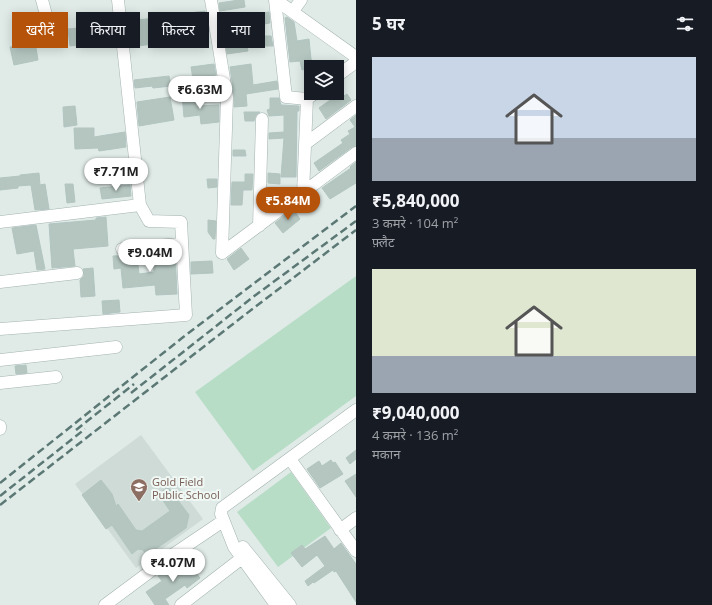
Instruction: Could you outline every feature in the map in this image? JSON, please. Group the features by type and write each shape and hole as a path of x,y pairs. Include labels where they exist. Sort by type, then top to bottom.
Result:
{"street":[{"path":"42,0 45,12"},
{"path":"0,329 186,315 181,222 149,221 140,205 118,0"},
{"path":"211,0 227,97 222,253 356,153"},
{"path":"275,0 293,11 356,58"},
{"path":"275,0 286,97 304,96"},
{"path":"293,11 301,0"},
{"path":"344,71 356,62"},
{"path":"302,193 305,144 310,100"},
{"path":"305,144 356,106"},
{"path":"259,226 262,119"},
{"path":"0,222 140,205"},
{"path":"122,248 181,244"},
{"path":"0,282 77,273"},
{"path":"0,360 116,347"},
{"path":"0,383 56,377"},
{"path":"276,605 245,556 237,540 230,536 221,514 222,508 356,410"},
{"path":"290,459 356,552"},
{"path":"340,530 356,518"},
{"path":"105,605 171,556 223,521"},
{"path":"181,605 245,556"},
{"path":"245,556 290,605"}],"shaded area":[{"name":"Gold Field Public School","path":"141,435 203,519 136,568 75,484"}],"green space":[{"path":"356,276 356,396 253,471 195,392"},
{"path":"291,472 331,528 278,567 237,512"}],"building":[{"path":"244,0 245,7 220,11 219,3"},
{"path":"269,12 270,23 265,24 265,13"},
{"path":"287,17 294,22 297,41 309,39 311,60 304,60 304,70 302,70 300,61 290,62 285,18"},
{"path":"148,19 148,45 140,46 140,20"},
{"path":"76,28 76,45 70,46 68,29"},
{"path":"265,36 271,36 273,46 265,46"},
{"path":"10,47 36,48 38,60 14,65"},
{"path":"226,48 247,48 248,51 227,54"},
{"path":"214,64 216,75 193,79 191,67"},
{"path":"251,64 253,85 277,81 278,89 246,94 247,106 234,107 230,67"},
{"path":"169,76 171,86 135,88 134,80"},
{"path":"195,93 196,106 219,105 219,122 201,124 200,115 184,117 182,95"},
{"path":"347,94 351,100 326,119 319,108 330,100 344,100 344,96"},
{"path":"170,97 174,120 139,126 137,102"},
{"path":"270,98 279,98 281,105 299,106 299,111 297,111 296,177 281,177 284,138 269,139 269,133 284,132 284,115 269,116 267,110 270,109"},
{"path":"75,106 77,125 64,127 63,107"},
{"path":"244,112 260,112 256,115 254,121 245,121"},
{"path":"356,115 356,146 352,147 319,171 314,163 343,143 341,140 350,134 348,131 355,127 350,120"},
{"path":"74,128 94,128 94,137 125,132 126,147 99,151 98,148 75,149"},
{"path":"233,150 245,150 246,156 233,156"},
{"path":"356,162 356,183 330,199 322,188 351,168 350,167"},
{"path":"39,173 40,185 45,184 49,209 35,210 31,185 0,190 0,178"},
{"path":"268,173 280,174 280,184 268,183"},
{"path":"245,174 253,174 252,190 243,190 242,205 231,205 232,182 245,182"},
{"path":"207,179 217,179 217,187 208,188"},
{"path":"65,184 73,184 75,202 67,203"},
{"path":"130,185 131,196 102,199 100,188"},
{"path":"293,209 300,219 283,233 275,223"},
{"path":"106,217 108,246 73,249 75,266 52,268 49,224 96,220 96,218"},
{"path":"208,220 216,221 215,239 213,239 208,232"},
{"path":"36,225 45,269 37,270 34,251 17,254 12,228"},
{"path":"241,248 249,259 234,270 227,259"},
{"path":"175,252 177,294 156,295 155,285 123,288 121,268 114,269 113,256 137,255 139,274 154,272 153,254"},
{"path":"212,261 213,273 191,274 191,262"},
{"path":"93,268 95,296 81,297 80,280 84,276 83,269"},
{"path":"119,300 120,312 103,314 102,301"},
{"path":"26,365 27,373 16,374 15,366"},
{"path":"356,450 356,459 350,464 346,458"},
{"path":"331,460 333,463 335,462 343,474 320,488 307,469 319,461 322,466"},
{"path":"356,474 356,497 345,481"},
{"path":"101,480 112,494 116,506 118,504 136,530 142,531 170,511 162,499 165,496 161,492 168,487 189,515 186,528 147,555 143,550 138,549 132,554 112,525 106,529 82,495"},
{"path":"325,536 334,549 341,543 356,564 356,602 336,571 334,572 333,570 308,586 305,581 325,566 317,555 302,567 291,553 302,545 305,549"},
{"path":"186,560 200,578 187,588 185,585 165,599 169,605 155,605 146,592 162,581 158,576 170,567 172,570"}],"railway":[{"path":"0,483 182,338 356,206"},
{"path":"131,393 253,297 356,221"},
{"path":"0,505 356,230"},
{"path":"76,430 134,384"},
{"path":"0,496 85,429"}],"place":[{"name":"Gold Field Public School","path":"139,502"}]}
